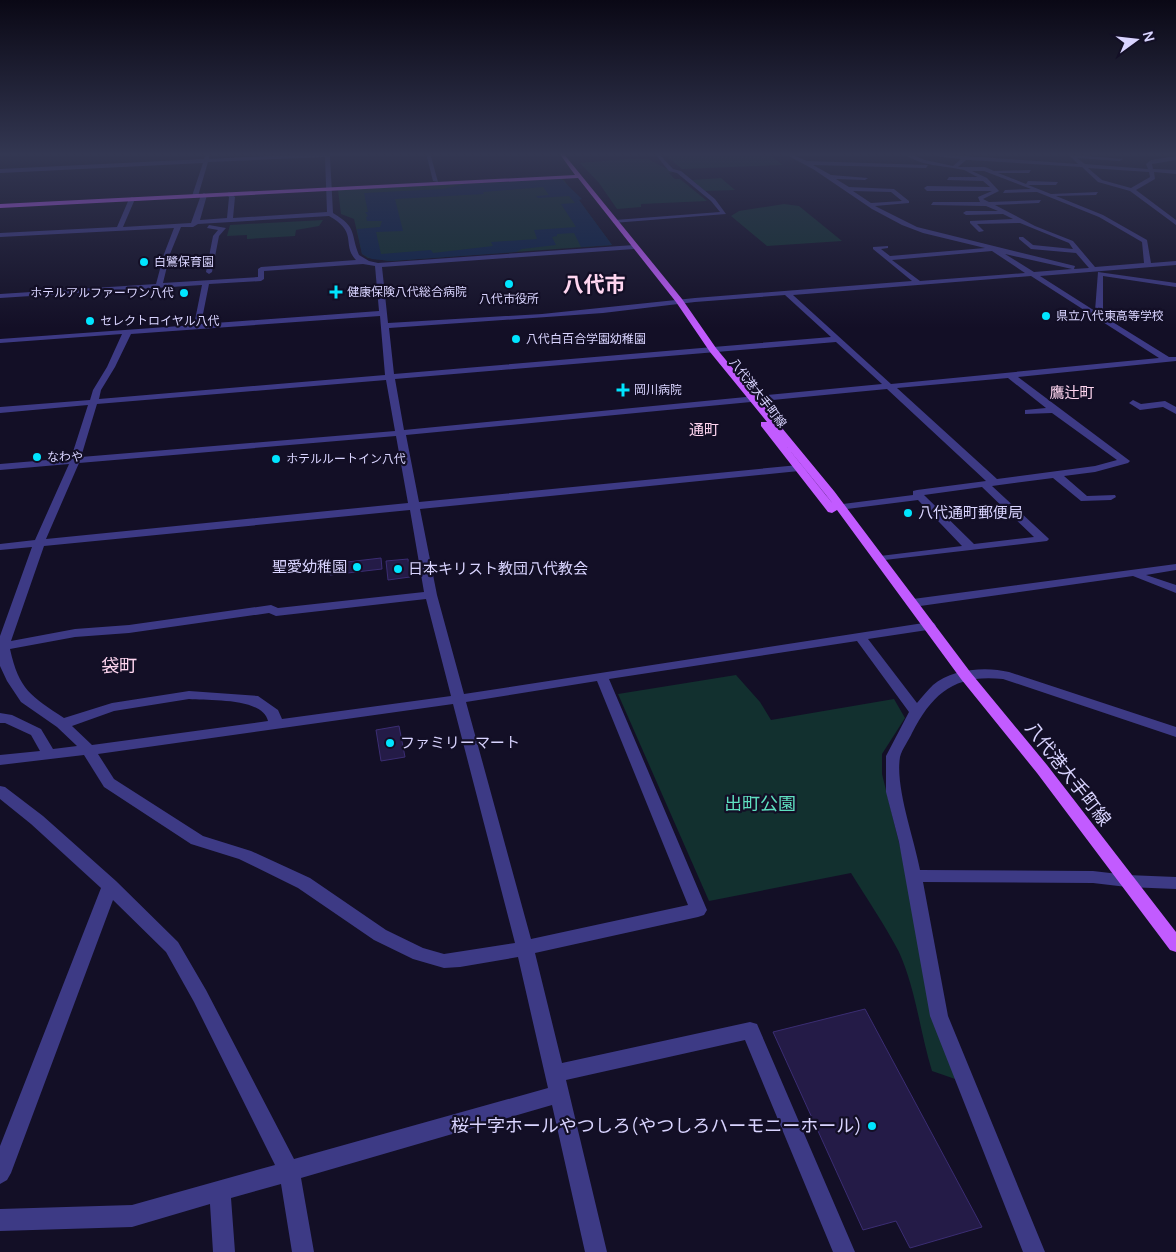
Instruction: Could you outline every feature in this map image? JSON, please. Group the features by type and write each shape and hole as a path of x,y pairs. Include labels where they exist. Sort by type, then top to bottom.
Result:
{"main road":[{"name":"八代港大手町線","path":"602,211 674,301 709,350 809,467 880,559 966,676 1042,769 1176,945"},
{"name":"八代港大手町線","path":"605,211 614,222 625,242"},
{"name":"八代港大手町線","path":"750,400 798,468 905,604 930,626"}],"street":[{"path":"120,229 127,211"},
{"path":"195,223 199,211"},
{"path":"231,211 230,218 232,220"},
{"path":"614,222 724,213 723,211"},
{"path":"884,211 905,225 993,249 1093,271 1176,285"},
{"path":"1001,211 1071,242 1093,271 1099,317"},
{"path":"1090,211 1145,241 1148,265"},
{"path":"1161,211 1176,223"},
{"path":"966,213 1004,213"},
{"path":"0,235 178,226 232,220 330,214 346,225 357,258 361,262"},
{"path":"979,229 1009,227 1004,222 1022,222"},
{"path":"195,223 199,227 223,228 216,236 209,272"},
{"path":"159,286 167,254 178,226"},
{"path":"1021,238 1031,247 1079,251"},
{"path":"0,296 261,279 261,270 361,262 378,264 625,242"},
{"path":"886,246 875,248 919,283"},
{"path":"888,258 993,249 1099,317 1173,361"},
{"path":"385,326 542,316 603,311 674,301 1093,271 1176,263"},
{"path":"378,264 390,378 432,595 525,948 596,1252"},
{"path":"1139,266 1156,271"},
{"path":"197,327 206,283"},
{"path":"786,292 890,386 989,482 1043,539 880,559"},
{"path":"0,341 383,313"},
{"path":"127,333 93,401 87,429 39,543 3,646 8,666 26,699 62,724 89,750 95,763 109,783 196,840 245,855 304,883 380,936 444,962 525,948 698,910 602,678"},
{"path":"0,410 838,339"},
{"path":"0,468 750,400 1009,374 1173,361"},
{"path":"971,548 917,493 1095,469 1125,461 1054,410 1009,374"},
{"path":"1140,407 1165,404 1176,411"},
{"path":"1028,412 1054,410"},
{"path":"0,547 809,467"},
{"path":"1055,474 1085,499 1111,497"},
{"path":"839,507 920,497"},
{"path":"913,603 1176,567"},
{"path":"1136,573 1142,577 1176,588"},
{"path":"3,646 75,633 129,629 271,609 276,612 432,595"},
{"path":"0,760 89,750 460,700 702,660 861,638 930,626"},
{"path":"861,638 916,712"},
{"path":"1034,1252 939,1016 913,876 894,792 893,756 916,712 938,688 949,681 984,673 1004,675 1135,716 1176,732"},
{"path":"62,724 112,708 189,695 253,699 273,713 276,724"},
{"path":"0,718 7,718 36,732 50,754"},
{"path":"3,797 37,820 110,886 172,947 200,996 289,1170 303,1252"},
{"path":"913,876 1093,876 1127,881 1176,883"},
{"path":"0,1173 110,886"},
{"path":"554,1074 750,1030 844,1252"},
{"path":"0,1220 132,1216 559,1094"},
{"path":"220,1192 224,1252"}],"green space":[{"path":"341,211 587,211 612,245 390,261 368,258 362,254 354,219 341,214"},
{"path":"738,211 806,211 842,241 767,246 731,216"},
{"path":"323,220 319,226 296,230 295,236 247,239 247,235 227,236 230,225"},
{"name":"出町公園","path":"736,675 760,702 771,720 894,699 905,718 882,754 882,774 958,1080 932,1071 905,966 882,922 851,873 709,901 618,694"}],"water":[{"path":"398,211 403,231 376,232 381,254 431,250 433,253 493,246 491,242 537,239 534,230 576,227 566,211 587,211 612,245 581,247 574,233 557,234 557,236 552,237 556,245 522,249 516,252 391,261 372,259 362,254 357,229 380,227 382,221 367,221 366,217 368,216 365,212"}],"building":[{"name":"聖愛幼稚園","path":"381,558 382,569 330,575 330,564"},
{"name":"日本キリスト教団八代教会","path":"408,559 410,577 388,580 386,561"},
{"name":"ファミリーマート","path":"399,726 405,757 381,761 376,730"},
{"name":"桜十字ホールやつしろ(やつしろハーモニーホール)","path":"865,1009 982,1227 910,1248 896,1221 863,1230 773,1032"}],"place":[{"name":"白鷺保育園","path":"144,262"},
{"name":"八代市役所","path":"509,284"},
{"name":"健康保険八代総合病院","path":"336,292"},
{"name":"ホテルアルファーワン八代","path":"184,293"},
{"name":"県立八代東高等学校","path":"1046,316"},
{"name":"セレクトロイヤル八代","path":"90,321"},
{"name":"八代白百合学園幼稚園","path":"516,339"},
{"name":"岡川病院","path":"623,390"},
{"name":"なわや","path":"37,457"},
{"name":"ホテルルートイン八代","path":"276,459"},
{"name":"八代通町郵便局","path":"908,513"},
{"name":"聖愛幼稚園","path":"357,567"},
{"name":"日本キリスト教団八代教会","path":"398,569"},
{"name":"ファミリーマート","path":"390,743"},
{"name":"桜十字ホールやつしろ(やつしろハーモニーホール)","path":"872,1126"}],"district":[{"name":"八代市","path":"594,285"},
{"name":"鷹辻町","path":"1072,393"},
{"name":"通町","path":"704,430"},
{"name":"袋町","path":"119,666"}]}
